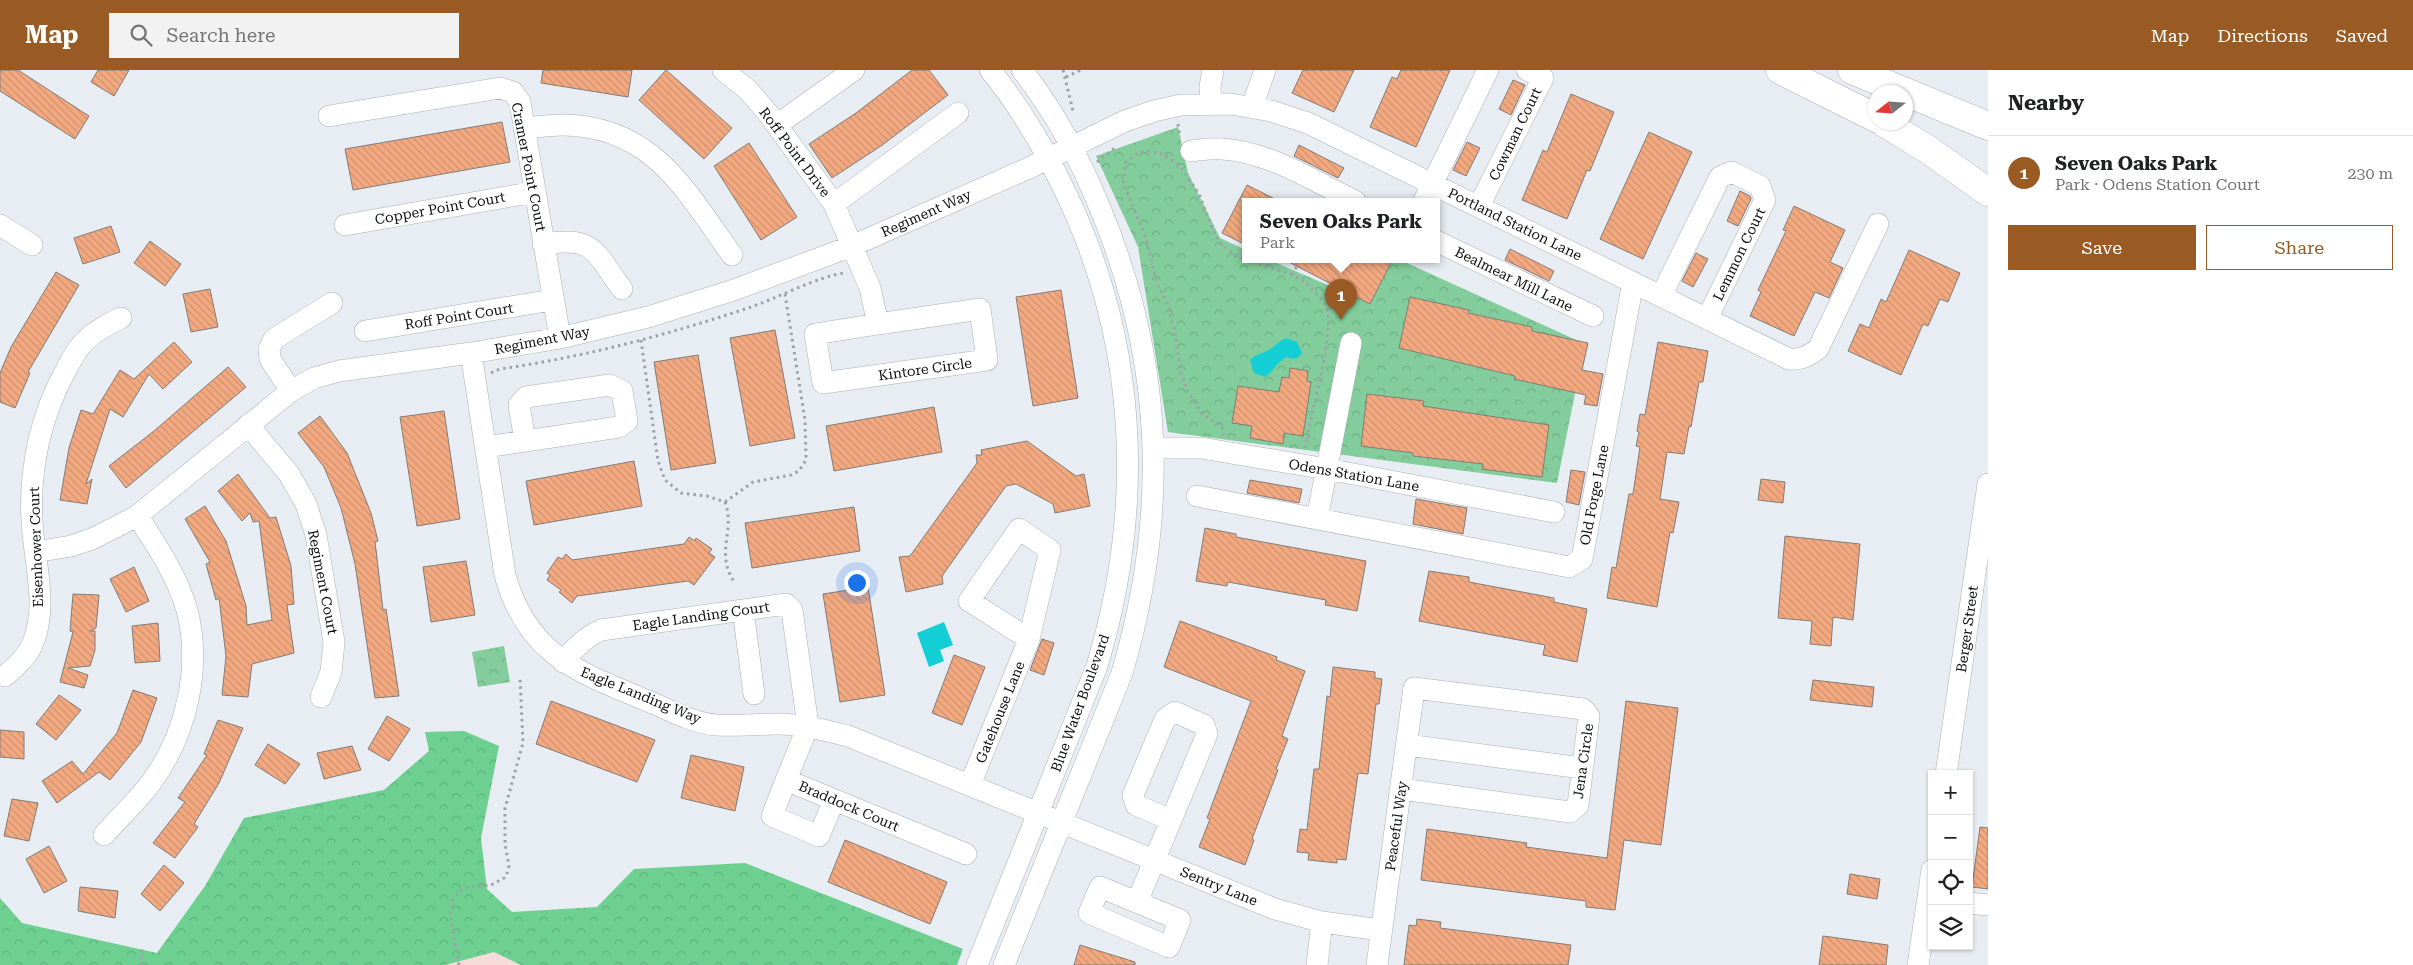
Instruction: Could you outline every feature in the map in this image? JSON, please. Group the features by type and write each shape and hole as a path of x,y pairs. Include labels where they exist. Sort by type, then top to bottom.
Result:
{"highway":[{"path":"1780,70 1868,114"},
{"path":"1852,70 1988,126"},
{"path":"1897,130 1988,192"}],"street":[{"name":"Roff Point Drive","path":"723,70 747,90 777,126 834,204 852,246"},
{"path":"777,126 854,70"},
{"name":"Blue Water Boulevard","path":"977,965 1082,706 1108,630 1121,564 1129,487 1125,402 1118,351 1107,300 1090,248 1072,204 1048,159 1004,86 990,70"},
{"name":"Blue Water Boulevard","path":"1004,965 1107,713 1133,636 1147,564 1151,527 1153,448 1150,401 1144,357 1131,293 1114,242 1072,148 1049,107 1022,70"},
{"path":"1211,105 1210,86 1213,70"},
{"path":"1252,107 1265,70"},
{"path":"1429,193 1488,70"},
{"name":"Cowman Court","path":"1479,206 1543,78 1527,70"},
{"name":"Cramer Point Court","path":"330,116 500,88 513,92 520,102 552,300 560,338"},
{"name":"Portland Station Lane","path":"1072,148 1126,122 1154,111 1181,105 1252,107 1308,123 1429,193 1479,206 1789,359 1798,360 1818,349 1878,224"},
{"path":"834,204 958,113"},
{"path":"524,128 563,125 593,129 626,138 648,150 683,187 732,254"},
{"name":"Regiment Way","path":"35,552 71,546 92,539 137,516 291,391 314,378 339,371 471,354 560,338 648,317 724,293 852,246 1072,148"},
{"path":"1186,154 1221,149 1250,153 1275,162 1349,198"},
{"name":"Lemmon Court","path":"1661,296 1720,177 1732,172 1760,186 1765,200 1708,319"},
{"name":"Copper Point Court","path":"345,225 535,192"},
{"path":"0,225 32,245"},
{"path":"543,244 569,240 591,246 622,289"},
{"name":"Bealmear Mill Lane","path":"1440,243 1592,316"},
{"path":"852,246 870,288 878,324"},
{"name":"Old Forge Lane","path":"1197,496 1569,567 1582,558 1633,282"},
{"name":"Roff Point Court","path":"365,331 552,300"},
{"path":"291,391 270,359 268,349 274,340 332,303"},
{"name":"Kintore Circle","path":"980,309 987,360 823,384 815,334 878,324 980,309"},
{"name":"Eisenhower Court","path":"5,676 22,661 32,645 37,626 40,593 32,520 33,482 35,456 48,408 59,381 85,340 121,318"},
{"path":"1317,519 1351,343"},
{"name":"Eagle Landing Way","path":"471,354 505,575 510,594 528,628 540,643 563,662 590,677 687,717 715,725 808,726 848,736 1063,822"},
{"path":"486,448 619,428 627,421 622,391 610,385 526,397 519,405 525,441"},
{"name":"Regiment Court","path":"248,425 289,474 306,504 316,535 334,642 331,672 321,697"},
{"name":"Odens Station Lane","path":"1153,448 1201,448 1327,469 1554,512"},
{"name":"Berger Street","path":"1947,770 1988,484"},
{"path":"104,834 150,784 175,743 188,699 192,669 191,638 187,611 166,561 137,516"},
{"name":"Gatehouse Lane","path":"970,785 1029,639 1050,550 1019,529 969,601 1029,639"},
{"name":"Eagle Landing Court","path":"563,662 590,635 601,630 786,604 792,610 808,726"},
{"path":"743,610 754,694"},
{"name":"Peaceful Way","path":"1377,965 1414,688"},
{"name":"Jena Circle","path":"1401,789 1570,812 1578,805 1589,716 1583,709 1414,688"},
{"path":"1137,902 1155,860 1206,734 1204,725 1175,712 1165,719 1133,796 1136,806 1171,820"},
{"name":"Braddock Court","path":"808,726 786,780 966,854"},
{"path":"1407,745 1582,768"},
{"path":"786,780 772,816 819,836 834,800"},
{"name":"Sentry Lane","path":"1063,822 1275,909 1322,922 1382,930"},
{"path":"1973,903 1988,905"},
{"path":"1918,965 1929,905"},
{"path":"1317,965 1322,922"}],"path":[{"path":"1063,70 1074,115"},
{"path":"1066,77 1081,70"},
{"path":"1170,125 1178,122 1186,154 1189,179"},
{"path":"1096,163 1118,145"},
{"path":"1223,438 1222,427 1202,414 1188,392 1181,372 1168,304 1157,284 1146,238 1126,191 1123,177 1126,162 1138,153 1148,151 1163,154 1180,166 1199,194 1215,235 1221,244 1242,258"},
{"path":"1256,263 1304,281 1325,303 1327,309 1329,321 1324,361 1306,443"},
{"path":"1292,275 1296,266"},
{"path":"1327,309 1332,306 1339,290"},
{"path":"725,502 753,482 791,475 799,471 806,460 805,420 785,294"},
{"path":"641,340 658,461 665,480 682,493 707,496 725,502"},
{"path":"1308,436 1316,439 1321,444"},
{"path":"725,502 729,522 725,560 735,583"},
{"path":"460,965 450,913 453,899 463,888 491,885 506,877 509,866 504,821 505,808 523,743 520,678"},
{"path":"141,965 142,949"}],"shaded area":[{"path":"494,952 521,965 446,965 450,962"}],"green space":[{"path":"1178,127 1188,173 1220,238 1242,248 1242,263 1276,263 1351,295 1388,263 1407,263 1585,344 1557,483 1168,432 1138,247 1096,156"},
{"path":"504,646 510,682 478,687 472,652"},
{"path":"464,731 499,746 481,838 487,889 512,912 597,907 634,869 745,863 963,949 957,965 521,965 494,952 445,965 0,965 0,898 22,923 157,953 205,886 244,818 384,790 429,751 425,732"}],"water":[{"path":"1286,338 1297,342 1302,353 1299,357 1294,359 1287,357 1265,377 1254,373 1250,360"},
{"path":"944,622 953,645 940,650 944,661 929,667 917,633"}],"building":[{"path":"0,70 18,70 89,116 75,139 0,91"},
{"path":"98,70 129,70 114,96 91,82"},
{"path":"543,70 632,70 628,97 541,83"},
{"path":"666,70 732,128 704,159 639,100"},
{"path":"912,70 929,70 948,95 881,146 832,178 809,144 856,113"},
{"path":"1303,70 1354,70 1334,112 1292,93"},
{"path":"1401,70 1450,70 1416,147 1370,127 1392,77 1397,79"},
{"path":"1513,80 1525,85 1511,115 1499,109"},
{"path":"1571,94 1614,112 1590,171 1587,170 1567,219 1522,200 1543,150 1547,152"},
{"path":"502,122 510,162 353,190 345,149"},
{"path":"1649,132 1692,152 1643,259 1600,239"},
{"path":"1467,142 1480,148 1466,176 1453,170"},
{"path":"749,143 797,217 761,240 714,166"},
{"path":"1299,145 1344,168 1338,178 1294,156"},
{"path":"1247,185 1273,198 1242,198 1242,243 1222,233"},
{"path":"1740,191 1750,196 1751,199 1738,226 1727,221"},
{"path":"1794,206 1845,230 1830,262 1843,268 1829,298 1815,292 1794,336 1750,316 1761,292 1758,290 1786,231 1783,230"},
{"path":"111,226 120,252 83,264 74,238"},
{"path":"150,241 181,264 165,286 134,263"},
{"path":"1510,249 1554,271 1549,281 1505,260"},
{"path":"1909,250 1960,273 1948,302 1940,299 1928,326 1923,324 1901,375 1848,351 1860,324 1869,328 1881,299 1886,302"},
{"path":"1696,253 1708,259 1693,287 1682,281"},
{"path":"1291,263 1391,263 1370,304"},
{"path":"56,272 79,285 28,372 30,373 15,408 0,402 0,373 11,347"},
{"path":"210,289 218,327 191,332 183,294"},
{"path":"1061,290 1078,398 1033,406 1016,297"},
{"path":"1410,297 1469,310 1468,313 1532,327 1532,331 1588,343 1582,370 1603,374 1597,406 1584,404 1586,395 1514,379 1515,376 1399,348"},
{"path":"775,330 795,438 750,446 730,338"},
{"path":"174,342 192,362 163,389 149,374 123,417 110,409 86,484 92,479 87,504 60,500 69,448 81,410 93,414 120,370 134,379"},
{"path":"1658,342 1708,351 1703,382 1699,382 1684,454 1667,452 1660,499 1679,502 1673,533 1670,532 1657,607 1607,598 1612,567 1616,568 1629,494 1633,494 1640,447 1636,446 1639,432 1637,431 1640,414 1645,415"},
{"path":"698,355 716,463 671,470 654,362"},
{"path":"228,367 246,387 126,488 109,466 154,431"},
{"path":"1290,368 1308,371 1307,381 1311,382 1303,436 1284,433 1283,444 1250,438 1252,426 1232,423 1238,386 1279,392 1282,377 1289,378"},
{"path":"1367,394 1424,401 1423,406 1549,425 1542,477 1482,469 1483,464 1413,456 1413,453 1361,446"},
{"path":"934,407 942,452 834,471 826,426"},
{"path":"444,411 460,519 417,526 400,417"},
{"path":"320,416 347,453 371,513 378,541 375,542 383,610 386,609 399,696 375,698 355,564 341,508 324,467 298,433"},
{"path":"1027,441 1076,476 1084,474 1090,506 1055,513 1053,504 1016,484 1006,486 942,576 943,584 906,592 899,557 910,556 977,463 976,455 982,455 981,450"},
{"path":"634,461 642,506 534,525 526,481"},
{"path":"1571,470 1585,472 1579,505 1566,502"},
{"path":"238,474 270,518 276,517 291,566 294,604 287,605 294,653 252,664 248,697 222,695 226,656 219,598 216,600 206,564 210,562 185,519 205,506 226,541 246,606 247,625 272,620 259,521 253,522 250,513 242,521 218,491"},
{"path":"1761,479 1785,482 1783,503 1758,500"},
{"path":"1250,480 1302,489 1299,503 1247,493"},
{"path":"1416,499 1467,508 1463,534 1413,524"},
{"path":"854,507 860,551 752,568 745,523"},
{"path":"1205,528 1236,534 1236,537 1366,561 1357,611 1325,605 1326,600 1228,582 1227,586 1196,581"},
{"path":"1785,536 1860,544 1853,620 1833,617 1831,646 1810,644 1812,621 1778,618"},
{"path":"689,537 695,541 696,538 712,549 709,553 715,557 694,585 688,581 577,596 572,603 559,592 561,590 547,580 550,575 547,573 558,557 562,559 566,554 572,560 684,544"},
{"path":"466,561 475,615 431,622 423,567"},
{"path":"134,567 149,601 126,612 110,579"},
{"path":"1429,571 1469,577 1469,582 1554,598 1554,602 1587,609 1577,662 1543,655 1545,645 1419,621"},
{"path":"868,587 885,695 840,702 823,594"},
{"path":"73,594 99,595 96,628 90,631 95,631 95,650 90,666 68,668 88,675 84,688 60,682 73,632 70,631"},
{"path":"1180,621 1277,657 1276,660 1305,671 1282,736 1288,739 1252,839 1254,840 1245,865 1199,847 1210,819 1207,818 1251,701 1164,667"},
{"path":"158,623 160,661 135,663 132,626"},
{"path":"1042,639 1054,643 1044,675 1030,670"},
{"path":"954,655 985,667 962,725 932,713"},
{"path":"1333,667 1375,672 1375,678 1382,679 1379,704 1376,704 1368,774 1358,773 1346,860 1337,859 1337,863 1308,860 1309,853 1297,852 1300,829 1307,830 1314,769 1319,769 1327,696 1330,697"},
{"path":"1813,680 1874,687 1872,707 1810,700"},
{"path":"133,690 157,698 141,742 110,780 99,772 57,803 42,781 72,761 83,774 117,733"},
{"path":"59,695 81,710 56,740 36,724"},
{"path":"551,701 655,740 637,782 536,744"},
{"path":"1626,701 1678,708 1661,845 1624,840 1615,910 1586,907 1586,901 1421,880 1427,829 1527,843 1526,847 1607,858"},
{"path":"387,716 410,729 389,761 368,749"},
{"path":"218,720 243,728 219,783 194,824 198,827 175,858 153,843 185,802 178,798 207,755 204,754"},
{"path":"0,730 24,732 24,759 0,757"},
{"path":"268,744 300,764 285,784 255,765"},
{"path":"352,746 361,770 324,779 317,753"},
{"path":"691,755 744,767 735,811 681,798"},
{"path":"12,799 38,803 29,841 4,836"},
{"path":"1980,827 1988,828 1988,889 1973,887"},
{"path":"845,840 947,882 930,924 828,882"},
{"path":"49,846 67,881 44,893 26,859"},
{"path":"164,865 184,883 160,911 141,894"},
{"path":"1850,874 1880,879 1877,899 1847,894"},
{"path":"80,887 118,891 115,918 78,911"},
{"path":"1417,919 1441,922 1440,928 1571,945 1568,965 1404,965 1409,925 1416,926"},
{"path":"1823,936 1888,945 1886,965 1819,965"},
{"path":"1080,945 1135,962 1135,965 1074,965"}],"place":[{"name":"Seven Oaks Park","path":"1341,320"}]}
